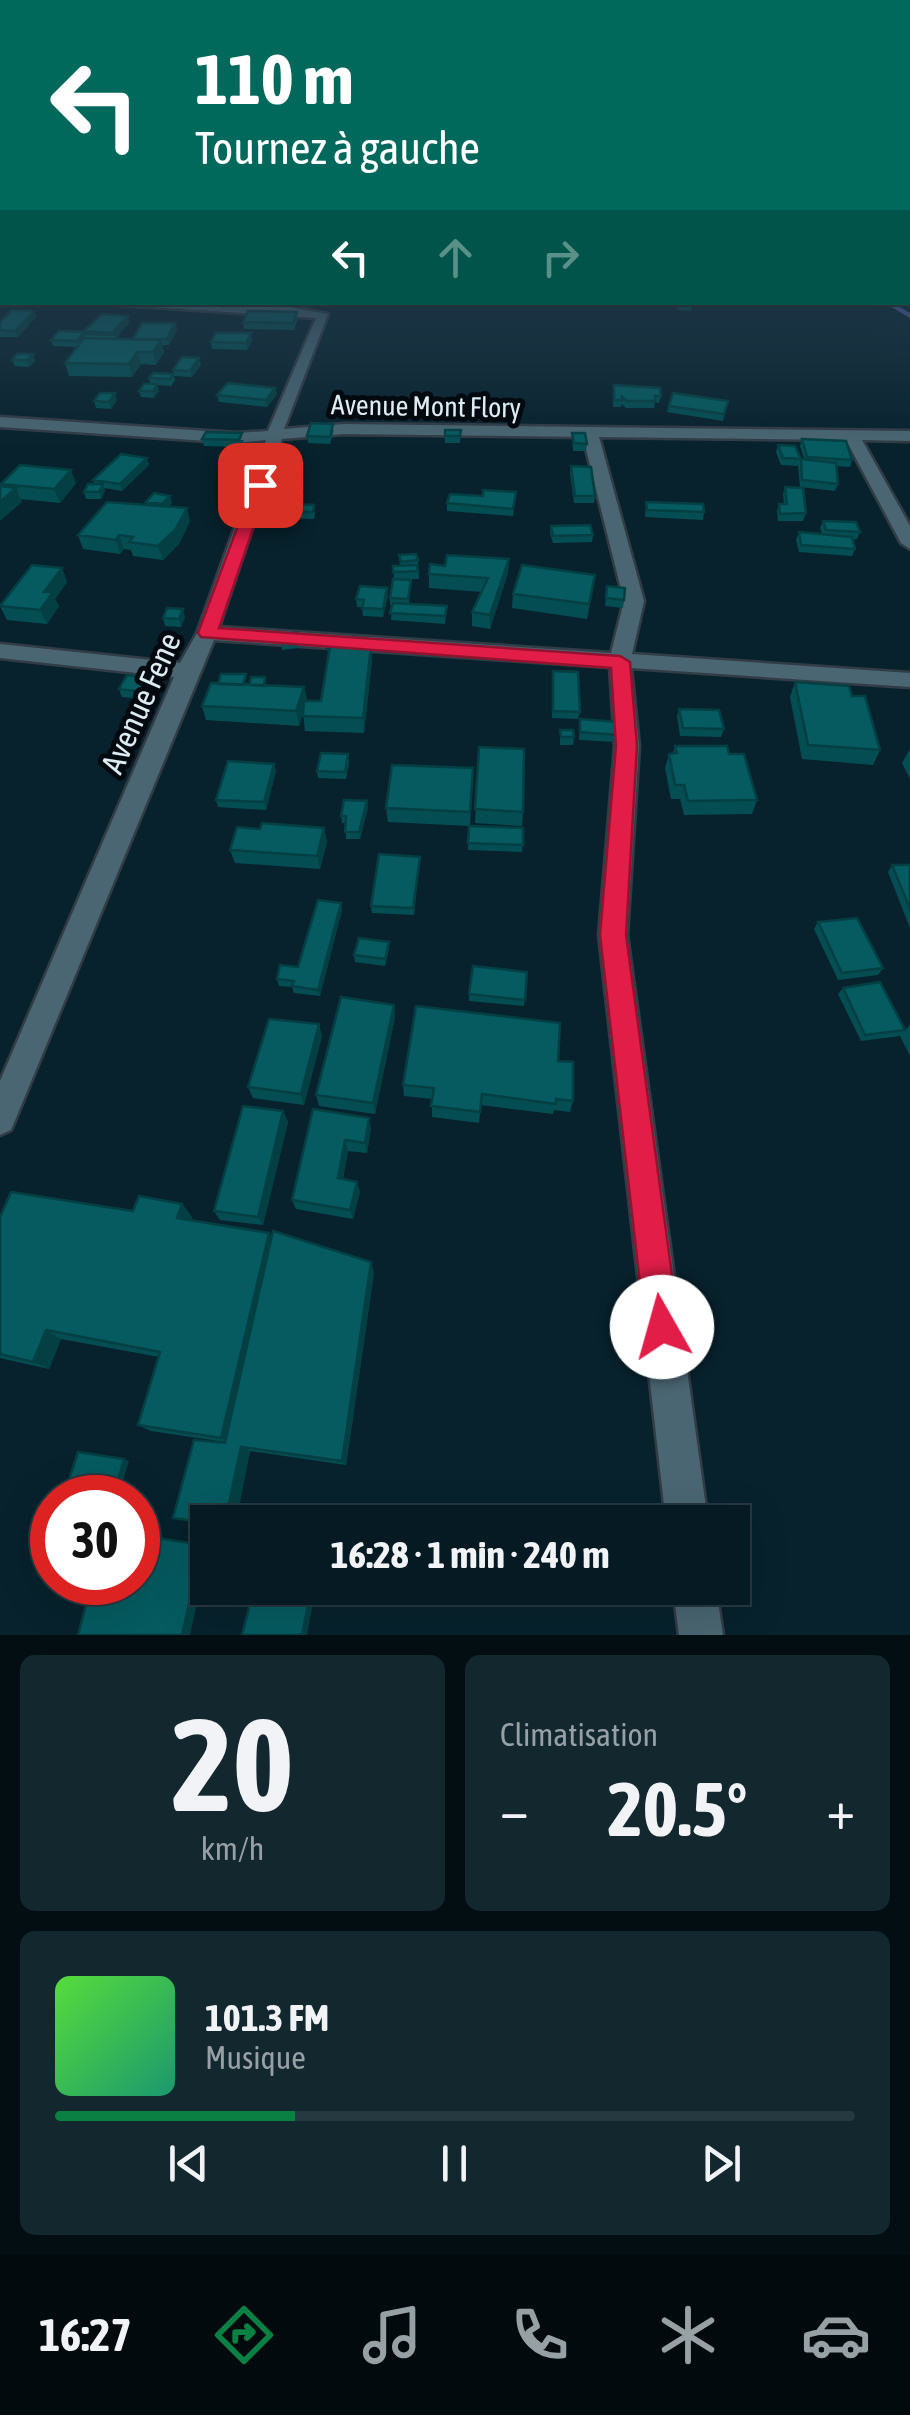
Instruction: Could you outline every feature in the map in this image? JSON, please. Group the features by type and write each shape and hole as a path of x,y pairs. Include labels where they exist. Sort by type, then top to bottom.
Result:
{"street":[{"name":"Avenue Fene","path":"0,1119 187,671 208,633 274,448 274,435 323,317 316,313 172,305"},
{"name":"Avenue Mont Flory","path":"0,422 237,438 326,429 910,436"},
{"path":"590,434 634,601 620,662 627,746 613,935 685,1505"},
{"path":"852,436 910,542"},
{"path":"208,633 910,680"},
{"path":"0,651 187,671"},
{"path":"697,1605 701,1635"}],"building":[{"path":"12,310 34,311 15,331 0,330 0,322"},
{"path":"248,311 297,312 293,323 243,322"},
{"path":"102,314 128,316 112,333 84,331"},
{"path":"142,323 175,323 167,339 133,339"},
{"path":"59,331 84,332 77,341 51,340"},
{"path":"216,333 251,333 246,343 211,342"},
{"path":"85,334 118,335 116,339 80,340"},
{"path":"84,338 161,340 153,352 137,352 129,364 65,363"},
{"path":"17,354 33,354 27,360 12,360"},
{"path":"182,357 199,358 190,371 173,370"},
{"path":"153,373 173,374 170,379 149,378"},
{"path":"228,383 275,388 266,400 217,395"},
{"path":"144,384 157,384 153,391 139,391"},
{"path":"614,385 660,388 661,396 655,396 655,401 627,401 622,397 614,400"},
{"path":"100,393 115,393 109,402 94,401"},
{"path":"673,393 728,401 724,414 669,406"},
{"path":"311,423 333,424 330,437 307,436"},
{"path":"445,430 461,430 460,436 445,436"},
{"path":"206,432 242,433 239,440 202,439"},
{"path":"572,433 585,433 587,444 574,443"},
{"path":"802,439 846,441 852,460 807,457"},
{"path":"778,445 795,446 801,459 783,458"},
{"path":"121,454 147,458 120,484 93,480"},
{"path":"801,459 836,463 838,484 802,480"},
{"path":"20,465 71,470 54,489 1,484"},
{"path":"571,466 591,467 595,496 575,496"},
{"path":"88,484 103,484 99,492 84,492"},
{"path":"0,486 16,488 0,502"},
{"path":"785,487 803,488 806,513 780,514 779,504 787,504"},
{"path":"285,488 303,489 301,494 283,493"},
{"path":"483,490 516,492 513,509 447,503 450,494 483,496"},
{"path":"154,493 170,496 162,504 146,502"},
{"path":"107,502 187,508 175,530 158,546 129,542 133,537 119,535 116,540 78,535"},
{"path":"646,502 703,504 704,512 647,510"},
{"path":"278,503 314,505 313,512 275,511"},
{"path":"823,521 856,522 860,532 826,530"},
{"path":"590,525 593,535 553,536 551,526"},
{"path":"799,532 852,537 855,549 801,545"},
{"path":"416,554 418,560 401,562 399,555"},
{"path":"447,555 509,559 490,615 472,612 488,578 429,574 430,564 445,566"},
{"path":"32,565 62,568 44,592 53,592 40,610 0,606"},
{"path":"417,565 418,571 393,572 393,566"},
{"path":"522,565 595,575 589,604 513,594"},
{"path":"393,579 411,580 408,599 390,598"},
{"path":"360,586 387,588 383,609 362,608 364,600 356,599"},
{"path":"607,586 625,588 624,600 606,598"},
{"path":"393,603 447,606 445,616 390,613"},
{"path":"167,608 183,609 179,619 163,618"},
{"path":"297,633 298,641 280,643 280,635"},
{"path":"329,637 366,638 365,646 327,649"},
{"path":"330,646 371,646 363,718 303,716 304,701 321,701"},
{"path":"553,671 578,672 580,712 553,711"},
{"path":"221,674 246,674 243,685 218,684"},
{"path":"127,675 158,679 150,693 119,689"},
{"path":"251,677 265,677 264,686 250,685"},
{"path":"795,682 849,686 852,696 865,696 880,750 808,745"},
{"path":"211,683 304,687 296,711 202,706"},
{"path":"679,709 719,710 724,729 683,728"},
{"path":"580,719 618,722 618,735 580,732"},
{"path":"560,730 573,730 574,737 561,737"},
{"path":"675,746 727,746 729,754 744,754 757,800 688,801 684,785 675,785 669,754 677,753"},
{"path":"479,747 524,749 523,812 475,809"},
{"path":"321,753 348,754 345,772 317,771"},
{"path":"228,761 274,764 264,802 216,800"},
{"path":"392,765 473,768 470,812 386,808"},
{"path":"344,800 367,801 359,832 345,832 346,816 341,816"},
{"path":"262,823 324,828 317,856 230,850 237,827 260,829"},
{"path":"469,826 523,828 523,845 468,843"},
{"path":"379,854 420,857 413,908 371,906"},
{"path":"892,865 910,865 910,909"},
{"path":"318,900 341,903 318,990 277,979 280,965 298,967"},
{"path":"857,918 883,968 842,973 818,922"},
{"path":"359,938 389,942 385,959 354,955"},
{"path":"473,966 527,972 525,1000 469,994"},
{"path":"880,982 905,1030 865,1035 843,988"},
{"path":"341,997 394,1005 373,1103 316,1095"},
{"path":"416,1006 560,1023 558,1061 573,1062 573,1101 556,1099 556,1104 482,1094 480,1112 431,1106 434,1088 403,1085"},
{"path":"269,1019 319,1024 301,1094 248,1087"},
{"path":"243,1106 283,1111 258,1217 214,1211"},
{"path":"313,1109 369,1118 365,1143 345,1140 338,1178 357,1182 350,1210 292,1200"},
{"path":"11,1192 133,1211 139,1196 182,1204 177,1218 269,1233 221,1438 138,1425 160,1352 46,1330 33,1362 0,1354 0,1217"},
{"path":"273,1231 371,1262 342,1461 241,1447 229,1505 190,1505 190,1520 173,1518 194,1440 225,1443"},
{"path":"78,1452 124,1459 119,1475 70,1475"},
{"path":"160,1538 190,1543 190,1599 182,1635 78,1635 86,1605 160,1605"},
{"path":"250,1605 308,1605 302,1635 242,1635"}],"waterway":[{"path":"891,305 910,316"}],"route":[{"path":"260,485 208,633 620,662 627,746 613,935 662,1327"}]}
